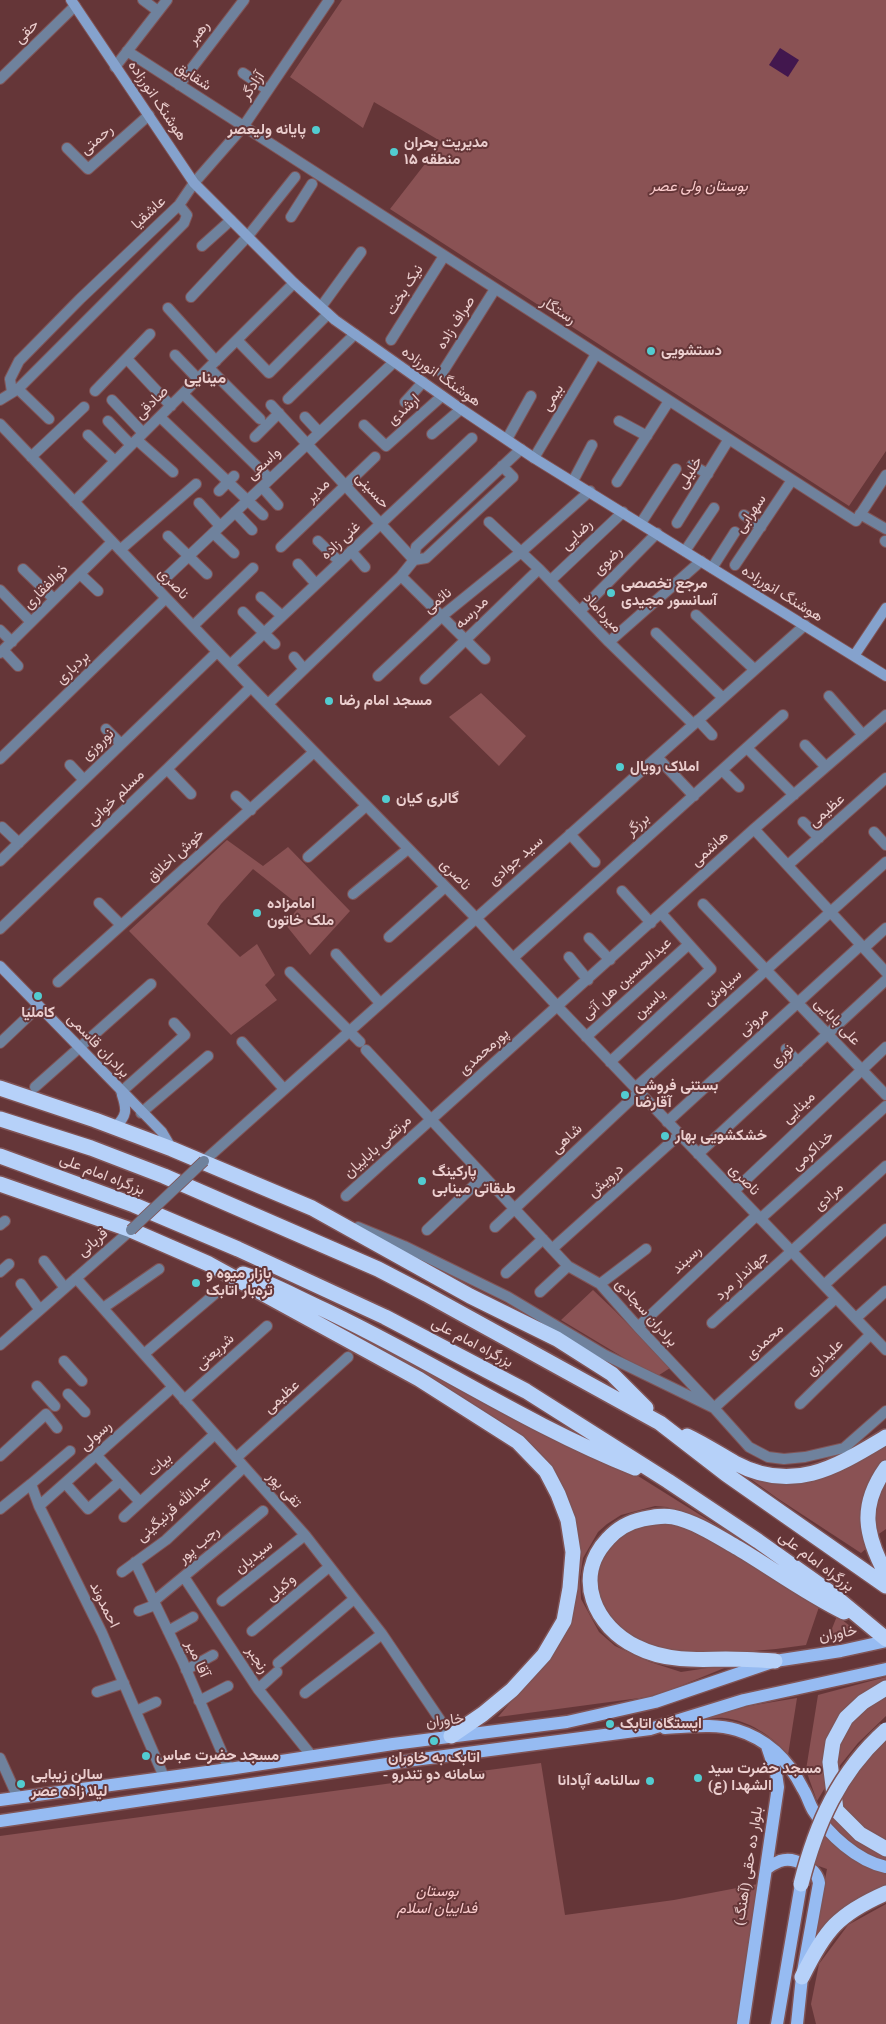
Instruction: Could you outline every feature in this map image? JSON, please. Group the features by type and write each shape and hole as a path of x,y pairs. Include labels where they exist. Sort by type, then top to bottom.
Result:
{"highway":[{"path":"0,1088 115,1127 204,1161 312,1208 470,1296 557,1339 612,1374 660,1423 750,1470 793,1478 807,1476 827,1469 886,1437"},
{"name":"بزرگراه امام علی","path":"0,1119 91,1148 164,1176 378,1269 660,1423 726,1474 886,1586"},
{"name":"بزرگراه امام علی","path":"0,1156 134,1206 238,1249 385,1317 526,1391 668,1481 827,1590 886,1640"},
{"path":"0,1184 131,1230 208,1264 359,1345 501,1430 532,1454 546,1471 558,1494 568,1520 573,1552 570,1588 564,1621 544,1655 512,1690 483,1714 451,1736"},
{"path":"208,1264 253,1277 353,1323 524,1415 610,1458 668,1481"},
{"path":"886,1468 872,1494 867,1516 870,1539 886,1574"},
{"path":"775,1661 677,1658 638,1648 616,1634 604,1622 596,1607 589,1580 592,1563 600,1547 617,1530 636,1520 657,1517 677,1518 709,1531 822,1601 867,1623"},
{"path":"886,1688 863,1702 846,1718 833,1742 830,1762 836,1810 860,1834 886,1849"},
{"path":"801,1884 814,1836 840,1782 857,1759 886,1730"},
{"path":"802,1977 816,1948 838,1921 861,1904 886,1893"}],"main road":[{"name":"هوشنگ انورزاده","path":"73,2 194,183 294,283 325,311 442,396 534,458 886,676"},
{"path":"854,656 886,608"},
{"name":"برادران قاسمی","path":"0,966 141,1113 162,1132 172,1149"},
{"path":"115,1127 124,1120 126,1110 121,1092"},
{"name":"خاوران","path":"0,1800 229,1769 311,1755 567,1722 655,1702 775,1661 841,1651 886,1640"},
{"path":"650,1729 744,1700 886,1669"},
{"path":"0,1821 405,1762 650,1729 711,1726 723,1727 751,1735 767,1745 786,1761 803,1788 813,1810 841,1842 856,1855 886,1867"},
{"name":"بلوار ده حقی (آهنگ)","path":"743,2024 754,1938 778,1786 767,1745"},
{"path":"766,1869 779,1861 797,1861 809,1868 818,1877 819,1882 802,1977 798,2022"},
{"path":"777,2024 801,1884"}],"street":[{"path":"143,0 158,11"},
{"path":"115,67 167,0"},
{"name":"رهبر","path":"179,85 244,0"},
{"name":"آزادگر","path":"179,204 194,183 243,127 329,0"},
{"name":"حقی","path":"0,79 73,2"},
{"name":"شقایق","path":"127,52 243,127"},
{"path":"243,73 268,90"},
{"name":"رحمتی","path":"67,148 88,169 149,115"},
{"name":"رستگار","path":"243,127 792,480 858,518 886,529"},
{"path":"191,297 248,236 296,178"},
{"path":"291,217 312,184"},
{"path":"288,187 304,196"},
{"name":"عاشقیا","path":"0,400 15,390 184,223 187,216 179,204 29,350 15,367 10,379 15,390"},
{"path":"202,246 231,220"},
{"path":"237,340 269,373 325,311 361,252"},
{"name":"نیک بخت","path":"391,340 444,256"},
{"name":"صادقی","path":"74,502 294,283"},
{"name":"صراف زاده","path":"442,373 495,289"},
{"path":"168,308 216,360"},
{"path":"95,391 150,334"},
{"path":"288,400 355,334"},
{"name":"بیمی","path":"534,458 596,354"},
{"path":"175,355 198,379"},
{"path":"126,359 171,406"},
{"name":"واسعی","path":"156,587 394,362"},
{"path":"209,368 260,419"},
{"path":"405,402 423,382"},
{"path":"15,390 49,419"},
{"path":"183,394 270,479"},
{"name":"ارشدی","path":"364,425 386,446 442,396"},
{"path":"507,439 531,396"},
{"path":"112,400 137,439"},
{"path":"618,482 669,401"},
{"name":"حسینی","path":"271,405 414,560"},
{"path":"31,458 84,407"},
{"path":"432,434 461,409"},
{"path":"255,437 279,414"},
{"path":"160,417 231,479 247,500 263,515"},
{"path":"305,417 320,432"},
{"path":"108,421 137,439 173,472"},
{"path":"619,421 647,436"},
{"name":"ناصری","path":"0,424 217,652 475,917 610,1062 886,1350"},
{"path":"88,434 115,461"},
{"name":"غنی زاده","path":"230,665 472,438"},
{"name":"خلیلی","path":"677,523 729,440"},
{"path":"573,481 592,445"},
{"path":"268,704 401,576 414,560 416,547 521,449"},
{"name":"مدیر","path":"281,547 376,456"},
{"path":"692,465 708,474"},
{"path":"414,560 426,558 513,477 502,466"},
{"path":"641,523 676,469"},
{"path":"858,518 883,488 886,475"},
{"path":"218,490 231,479"},
{"name":"سهرابی","path":"735,565 792,480"},
{"path":"120,550 196,484"},
{"path":"262,487 278,505"},
{"name":"نائمی","path":"378,676 442,616 521,552 590,491"},
{"path":"199,503 234,553"},
{"path":"685,551 714,508"},
{"path":"235,512 252,530"},
{"name":"رضایی","path":"551,580 623,512"},
{"path":"744,515 761,527"},
{"name":"میرداماد","path":"489,522 551,580 609,642 695,722 712,735"},
{"path":"712,568 735,532"},
{"name":"رضوی","path":"580,611 657,533"},
{"path":"168,536 207,574"},
{"name":"ذوالفقاری","path":"1,651 112,542"},
{"path":"318,542 340,562"},
{"path":"352,551 365,567"},
{"path":"609,642 701,560"},
{"path":"298,564 316,584"},
{"path":"193,626 253,568"},
{"path":"23,569 54,600"},
{"name":"مدرسه","path":"425,679 539,569"},
{"path":"80,574 98,591"},
{"path":"401,576 485,659"},
{"path":"0,590 31,622"},
{"path":"261,597 282,616"},
{"name":"بردباری","path":"0,760 166,598"},
{"path":"243,612 275,644"},
{"path":"696,615 754,669"},
{"name":"سید جوادی","path":"204,1161 804,625"},
{"path":"0,630 12,642"},
{"path":"656,633 722,697"},
{"path":"1,651 18,666"},
{"name":"نوروزی","path":"2,855 18,843 217,652"},
{"path":"294,657 304,669"},
{"name":"مسلم خوانی","path":"0,929 251,687"},
{"path":"829,696 863,735"},
{"name":"برزگر","path":"512,958 783,715"},
{"name":"هاشمی","path":"558,1007 754,829 886,716"},
{"path":"106,729 122,744"},
{"path":"805,746 826,767"},
{"path":"747,748 794,796"},
{"name":"خوش اخلاق","path":"58,982 314,752"},
{"path":"657,757 694,796"},
{"path":"70,765 84,780"},
{"path":"167,769 191,794"},
{"path":"722,770 739,787"},
{"name":"عظیمی","path":"788,865 886,778"},
{"path":"236,796 251,810"},
{"path":"308,857 366,806"},
{"path":"803,822 819,838"},
{"path":"2,827 18,843"},
{"path":"754,829 886,972"},
{"path":"874,832 886,845"},
{"path":"570,834 595,862"},
{"path":"352,894 408,849"},
{"name":"سیاوش","path":"637,1090 765,970 886,862"},
{"path":"389,937 445,887"},
{"path":"622,891 651,923"},
{"path":"99,903 121,925"},
{"name":"علی بابایی","path":"703,904 886,1095"},
{"path":"661,914 688,944"},
{"name":"مروتی","path":"667,1122 797,1003 862,946 886,928"},
{"path":"589,938 610,960"},
{"name":"یاسین","path":"610,1062 711,969 688,944"},
{"name":"عبدالحسین هل آتی","path":"586,1036 688,944"},
{"path":"336,954 380,1003"},
{"path":"569,957 588,980"},
{"name":"برادران سجادی","path":"290,972 363,1046 568,1266 600,1284 749,1447 768,1457 784,1459 805,1457 844,1448 886,1411"},
{"name":"نوری","path":"698,1154 886,980"},
{"path":"35,1087 151,984"},
{"path":"0,1043 39,1006"},
{"name":"پورمحمدی","path":"431,1120 558,1007"},
{"path":"121,1092 185,1035 174,1023"},
{"path":"242,1042 284,1090"},
{"name":"مینایی","path":"734,1191 886,1047"},
{"path":"786,1049 798,1062"},
{"path":"141,1113 208,1056"},
{"name":"شاهی","path":"495,1227 637,1090"},
{"name":"خداکرمی","path":"759,1217 886,1106"},
{"name":"مرتضی باباییان","path":"346,1196 431,1120"},
{"name":"درویش","path":"552,1249 680,1134"},
{"name":"قربانی","path":"0,1345 131,1230 204,1161"},
{"name":"مرادی","path":"792,1251 886,1166"},
{"path":"427,1230 484,1176"},
{"path":"312,1208 404,1246 508,1297 605,1356 714,1408"},
{"name":"رسبند","path":"638,1327 759,1217"},
{"path":"824,1285 886,1229"},
{"path":"506,1272 543,1239"},
{"path":"600,1284 646,1249"},
{"name":"جهاندار مرد","path":"712,1323 792,1251"},
{"path":"44,1261 65,1288"},
{"path":"0,1272 8,1264"},
{"path":"540,1292 568,1266"},
{"path":"103,1308 159,1269"},
{"name":"تقی پور","path":"76,1278 305,1535 382,1634 451,1736"},
{"path":"21,1284 40,1310"},
{"path":"856,1318 886,1291"},
{"path":"144,1354 216,1293"},
{"name":"محمدی","path":"714,1408 836,1298"},
{"name":"شریعتی","path":"184,1400 266,1326"},
{"name":"علیداری","path":"800,1404 871,1334"},
{"name":"عظیمی","path":"236,1458 348,1357"},
{"path":"64,1360 82,1381"},
{"path":"37,1386 55,1406"},
{"name":"رسولی","path":"39,1506 173,1387"},
{"path":"68,1394 85,1412"},
{"path":"0,1456 46,1414 57,1428"},
{"name":"بیات","path":"124,1517 216,1434"},
{"path":"0,1509 70,1451"},
{"path":"97,1456 140,1502"},
{"name":"عبدالله قرنیگینی","path":"122,1572 166,1540 244,1467"},
{"path":"65,1483 88,1509 120,1481"},
{"name":"احمدوند","path":"31,1484 39,1506 102,1633 164,1777"},
{"name":"رجب پور","path":"139,1611 155,1603 263,1511"},
{"name":"سیدیان","path":"222,1601 305,1535"},
{"name":"آقا میر","path":"135,1562 168,1630 229,1769"},
{"name":"وکیلی","path":"252,1632 329,1567"},
{"name":"رنجبر","path":"184,1577 258,1689 311,1755"},
{"path":"258,1689 277,1668 354,1599"},
{"path":"168,1630 193,1617"},
{"path":"305,1694 382,1634"},
{"path":"186,1670 213,1655"},
{"path":"97,1692 124,1683"},
{"path":"199,1701 228,1686"},
{"path":"136,1711 156,1702"},
{"path":"0,1758 18,1798"}],"green space":[{"name":"بوستان ولی عصر","path":"342,0 886,0 886,451 849,506 390,209 442,142 374,102 363,128 290,77"},
{"path":"481,693 526,736 499,766 449,717"},
{"path":"227,840 263,866 288,847 350,911 310,955 285,924 300,906 253,869 221,904 207,924 240,957 257,944 275,975 265,985 277,1000 231,1035 129,931"},
{"path":"593,1290 670,1368 656,1377 561,1320"},
{"path":"312,1310 584,1452 638,1476 756,1550 705,1523 667,1507 655,1506 621,1515 607,1524 598,1532 583,1558 580,1577 581,1599 599,1632 615,1646 650,1662 681,1672 734,1664 673,1689 647,1697 498,1717 549,1657 577,1573 550,1468 530,1443 520,1436 320,1318"},
{"path":"886,1445 886,1461 868,1547 861,1553 777,1498 723,1459 770,1480"},
{"path":"886,1475 886,1529 873,1538 877,1495"},
{"path":"647,1523 673,1524 700,1533 820,1604 806,1645 718,1654 688,1654 641,1645 600,1609 596,1576 606,1552 621,1535"},
{"path":"837,1616 859,1633 827,1641"},
{"path":"886,1677 886,1685 852,1706 826,1786 817,1801 806,1770 818,1695"},
{"path":"886,1694 886,1716 858,1743 833,1774 835,1752 853,1717"},
{"path":"797,1698 788,1755 767,1735 733,1719 708,1719 680,1724 749,1706"},
{"path":"886,1739 886,1843 867,1834 837,1802 863,1763"},
{"name":"بوستان فداییان اسلام","path":"541,1763 565,1915 674,1900 758,1884 737,2024 0,2024 0,1836"},
{"path":"832,1812 886,1854 886,1861 861,1850 847,1839 828,1820"},
{"path":"824,1831 864,1865 886,1873 886,1887 813,1942 827,1869 813,1864"},
{"path":"886,1904 886,2024 816,2024 811,2004 819,1964 848,1925"}],"shaded area":[{"path":"780,48 799,60 788,77 769,65"}],"place":[{"name":"پایانه ولیعصر","path":"316,130"},
{"name":"مدیریت بحران منطقه ۱۵","path":"394,152"},
{"name":"دستشویی","path":"651,351"},
{"name":"مرجع تخصصی آسانسور مجیدی","path":"611,593"},
{"name":"مسجد امام رضا","path":"329,701"},
{"name":"املاک رویال","path":"620,767"},
{"name":"گالری کیان","path":"386,799"},
{"name":"امامزاده ملک خاتون","path":"257,913"},
{"name":"کاملیا","path":"38,996"},
{"name":"بستنی فروشی آقارضا","path":"625,1095"},
{"name":"خشکشویی بهار","path":"665,1136"},
{"name":"پارکینگ طبقاتی مینابی","path":"422,1181"},
{"name":"بازار میوه و تره‌بار اتابک","path":"196,1283"},
{"name":"ایستگاه اتابک","path":"610,1724"},
{"name":"اتابک به خاوران - سامانه دو تندرو","path":"434,1741"},
{"name":"مسجد حضرت عباس","path":"146,1756"},
{"name":"مسجد حضرت سید الشهدا (ع)","path":"698,1778"},
{"name":"سالنامه آپادانا","path":"650,1781"},
{"name":"سالن زیبایی لیلا زاده عصر","path":"21,1784"}],"district":[{"name":"مینایی","path":"205,379"}]}
